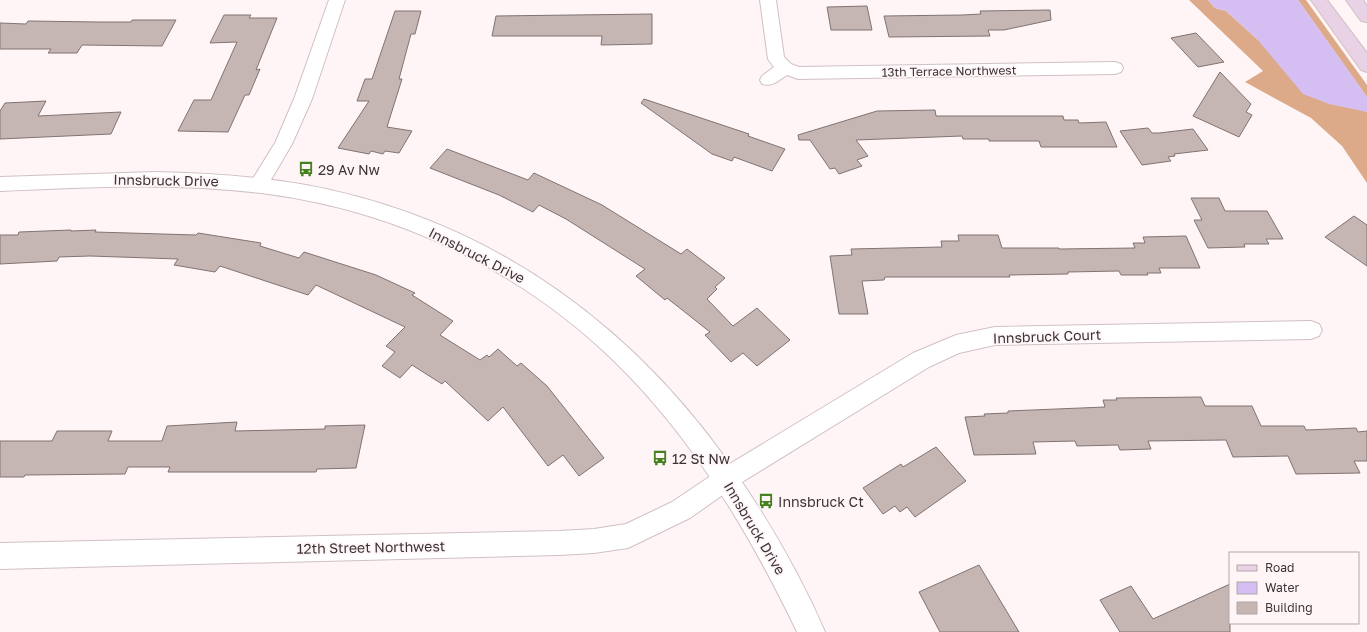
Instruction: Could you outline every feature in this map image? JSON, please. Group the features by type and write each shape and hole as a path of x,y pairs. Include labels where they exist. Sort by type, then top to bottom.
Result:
{"main road":[{"path":"1319,0 1367,66"},
{"path":"1354,0 1367,17"}],"street":[{"path":"258,185 283,144 303,100 337,0"},
{"path":"768,0 776,59 785,68 768,80"},
{"name":"13th Terrace Northwest","path":"785,68 798,73 1115,68"},
{"name":"Innsbruck Drive","path":"0,184 107,179 169,178 258,185 308,193 364,206 406,221 472,249 525,278 573,314 622,354 667,404 726,479 762,536 792,591 811,632"},
{"name":"Innsbruck Court","path":"726,479 921,360 956,344 995,336 1311,330"},
{"name":"12th Street Northwest","path":"0,556 594,541 628,536 681,510 726,479"}],"shaded area":[{"path":"1189,0 1208,0 1215,8 1226,11 1257,39 1361,110 1367,112 1367,183 1342,146 1311,118 1245,82 1263,71"},
{"path":"1298,0 1306,0 1367,85 1367,97"}],"water":[{"path":"1208,0 1298,0 1367,97 1367,112 1329,104 1303,94 1257,39 1226,11 1215,8"}],"building":[{"path":"867,6 872,30 831,30 827,7"},
{"path":"1050,10 1051,20 1004,30 988,30 990,36 889,37 884,16 962,15 981,14 980,11"},
{"path":"395,11 421,11 415,34 411,34 399,79 402,79 387,127 412,131 399,153 385,151 383,154 371,151 369,154 338,148 369,101 357,101 365,79 372,79"},
{"path":"652,14 652,44 601,45 602,36 492,36 496,16"},
{"path":"224,15 251,15 249,18 277,18 256,70 260,69 249,95 245,95 228,132 178,131 194,100 211,100 237,42 210,43"},
{"path":"132,20 176,20 162,46 82,45 77,53 48,53 51,49 0,49 0,23 26,24 28,21 131,22"},
{"path":"1196,33 1224,62 1198,67 1171,38"},
{"path":"1220,72 1251,104 1246,112 1252,115 1239,137 1193,116"},
{"path":"644,99 749,134 748,136 785,149 772,171 734,157 732,161 712,154 641,103"},
{"path":"46,101 38,116 121,112 111,134 0,139 0,111 5,103"},
{"path":"935,110 936,116 1063,116 1064,120 1078,120 1079,123 1106,122 1117,147 1041,147 1039,141 989,141 989,139 963,139 962,136 856,140 868,156 857,160 862,166 839,174 835,168 830,169 810,140 799,140 798,135 877,111"},
{"path":"1148,128 1152,133 1193,129 1208,150 1174,154 1175,156 1168,157 1171,161 1142,165 1120,131"},
{"path":"447,149 528,180 534,173 602,205 681,254 687,249 725,278 715,287 717,289 707,299 733,326 757,308 790,340 757,366 743,353 731,362 705,335 710,332 667,298 665,300 636,276 645,269 566,219 539,205 533,212 499,195 430,168"},
{"path":"1191,198 1219,198 1225,211 1267,211 1283,239 1266,239 1269,244 1244,244 1245,247 1208,248 1194,220 1202,220"},
{"path":"1354,216 1367,225 1367,266 1325,237"},
{"path":"71,230 196,235 198,233 261,243 260,246 299,258 304,252 376,275 415,293 412,295 453,321 440,335 480,360 487,355 489,357 498,349 517,366 521,363 547,386 604,458 579,476 563,455 548,466 503,407 488,421 445,381 442,384 412,365 400,378 382,366 395,352 386,346 405,327 316,285 308,295 220,266 215,272 174,265 178,259 90,256 59,257 57,261 0,264 0,235 18,235 19,232"},
{"path":"958,235 998,235 1002,248 1059,249 1135,248 1133,243 1145,243 1143,237 1186,236 1200,268 1159,268 1161,273 1147,273 1148,275 1121,275 1119,271 1009,275 1010,277 885,277 884,280 862,281 868,314 839,314 830,256 852,255 851,249 942,247 941,241 959,241"},
{"path":"1201,397 1205,406 1252,406 1261,426 1304,426 1306,430 1356,428 1358,432 1367,431 1367,461 1354,461 1360,473 1296,474 1288,456 1233,457 1226,440 1148,441 1151,449 1120,450 1118,445 1077,446 1075,441 1033,442 1036,454 974,455 965,417 985,416 984,414 1008,413 1008,411 1105,407 1103,400 1117,400 1116,398"},
{"path":"237,422 235,431 325,429 325,426 365,425 356,468 317,469 316,472 168,472 170,467 128,467 125,474 25,475 24,477 0,477 0,441 52,441 57,431 112,431 108,441 162,441 167,426"},
{"path":"936,447 966,481 915,517 907,507 900,512 895,506 883,514 863,488 901,464 903,467"},
{"path":"979,565 1019,632 940,632 919,592"},
{"path":"1229,584 1230,632 1120,632 1100,600 1131,586 1153,619"}],"place":[{"name":"29 Av Nw","path":"306,169"},
{"name":"12 St Nw","path":"660,458"},
{"name":"Innsbruck Ct","path":"766,501"}]}
